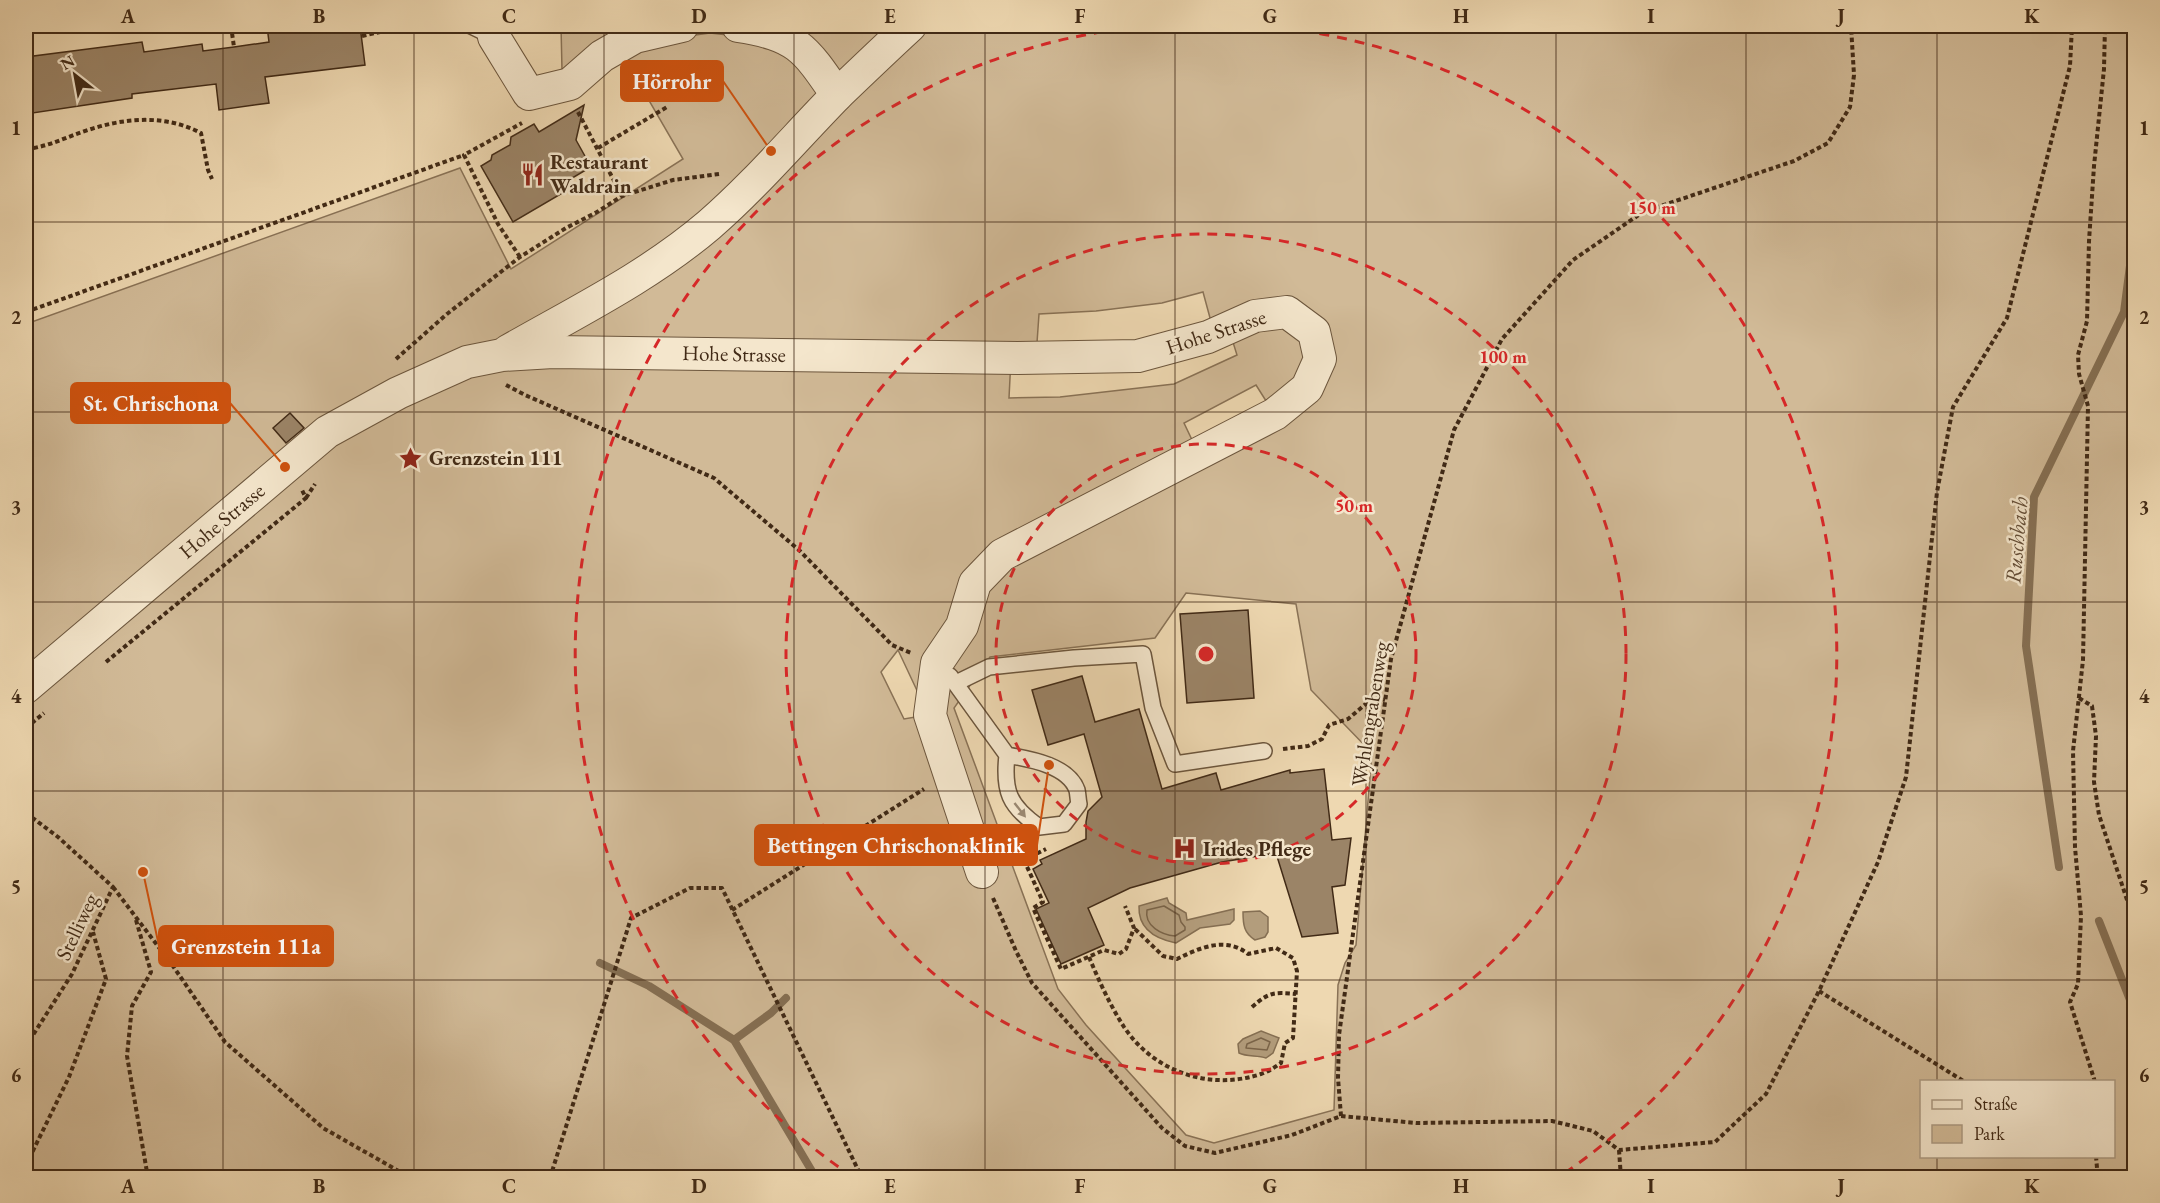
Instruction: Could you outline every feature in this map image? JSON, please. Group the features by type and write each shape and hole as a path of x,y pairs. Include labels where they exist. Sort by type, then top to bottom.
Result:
{"street":[{"path":"486,29 529,94 570,84 602,56 635,37 682,26"},
{"path":"738,26 782,36 801,48 815,63 837,95"},
{"name":"Hohe Strasse","path":"503,370 708,226 764,174 837,95 910,26"},
{"name":"Hohe Strasse","path":"26,687 327,432 398,393 467,362 503,370 553,352 1018,358 1138,356 1208,337 1255,316 1287,312 1314,332 1320,359 1307,388 1275,414 1002,555 975,583 947,673 930,715 982,872"}],"lane":[{"path":"1007,755 1049,765 1062,772 1077,788 1079,804 1064,824 1039,827 1021,814 1009,795 1005,775 1007,755 947,673 1074,658 1143,654 1154,708 1175,764 1264,751"}],"path":[{"path":"231,26 234,47"},
{"path":"362,36 380,32 381,26"},
{"name":"Wyhlengrabenweg","path":"1341,1116 1338,1078 1339,1035 1391,659 1454,430 1502,339 1573,260 1643,212 1794,161 1828,143 1850,107 1854,75 1851,26"},
{"path":"982,872 1032,983 1162,1128 1185,1146 1215,1153 1292,1135 1341,1116 1416,1123 1552,1121 1593,1131 1619,1150 1715,1142 1766,1094 1820,991 1878,862 1906,777 1937,492 1953,407 2007,318 2070,66 2072,26"},
{"path":"2094,1080 2070,1002 2078,984 2081,916 2075,847 2073,751 2083,660 2088,406 2079,374 2078,355 2087,321 2089,230 2104,69 2105,26"},
{"path":"562,85 622,196"},
{"path":"598,148 667,107"},
{"path":"26,149 42,148 87,130 119,121 148,119 168,122 187,126 201,133 208,170 212,178"},
{"path":"26,311 464,155 527,120"},
{"path":"464,155 498,224 520,257"},
{"path":"390,365 447,314 520,257 622,196 673,180 736,172 764,174"},
{"path":"26,186 26,196"},
{"path":"503,370 525,396 714,478 799,550 892,645 947,673"},
{"path":"98,668 306,498 298,483"},
{"path":"1264,751 1308,746 1322,739 1329,725 1348,719 1374,697 1385,700"},
{"path":"2079,698 2092,706 2096,736 2094,782 2099,815 2134,921"},
{"path":"26,728 53,706"},
{"path":"732,910 950,772"},
{"name":"Stelliweg","path":"26,813 58,837 113,886 72,974 26,1046"},
{"path":"1024,860 1043,902 1033,908 1061,969 1104,951 1119,954 1126,949 1134,928"},
{"path":"113,886 173,966 225,1042 323,1128 411,1178"},
{"path":"550,1178 631,918 690,888 722,888 862,1178"},
{"path":"1089,957 1124,1027 1144,1050 1179,1072 1206,1081 1234,1081 1263,1074 1281,1063 1286,1044 1293,1038 1297,971 1293,958 1276,948 1248,954 1239,946 1224,945 1201,947 1177,959 1163,956 1134,928 1125,906"},
{"path":"136,918 151,972 132,1006 128,1056 148,1178"},
{"path":"26,1165 69,1077 106,979 92,930"},
{"path":"1820,991 1962,1080"},
{"path":"1252,1007 1264,996 1296,994"},
{"path":"1619,1150 1621,1178"},
{"path":"2096,1158 2097,1168 2104,1178"}],"green space":[{"path":"561,26 643,26 610,37 562,70"},
{"path":"761,26 2134,26 2134,1177 26,1178 26,324 460,168 511,269 683,159 622,54 666,39 710,33 765,39","holes":["1203,292 1213,329 1227,323 1237,355 1174,384 1060,397 1009,398 1011,358 1036,357 1039,314 1096,311 1162,303","1256,385 1268,404 1194,444 1184,423","1186,593 1296,604 1311,690 1372,753 1356,945 1345,963 1338,985 1334,1110 1214,1143 1186,1135 1086,1025 1058,989 954,708 990,657 1155,638","898,650 928,714 927,715 904,719 881,672"]}],"water":[{"path":"1167,898 1169,903 1186,913 1187,920 1234,909 1234,920 1230,924 1200,928 1176,943 1169,941 1150,932 1139,914 1139,906"},
{"path":"1260,911 1268,917 1268,932 1265,937 1255,940 1245,928 1243,912"},
{"path":"1261,1031 1279,1038 1273,1053 1266,1058 1239,1053 1238,1044 1243,1039"}],"building":[{"path":"267,26 360,26 365,65 265,77 269,103 219,110 216,84 132,94 132,98 26,114 26,57 142,42 144,52 202,44 203,51 269,42"},
{"name":"Restaurant Waldrain","path":"584,105 576,140 591,167 567,181 571,188 513,222 481,166 491,160 492,155 510,145 511,137 534,124 539,132"},
{"path":"290,413 304,428 286,443 273,428"},
{"path":"1248,610 1254,698 1187,703 1180,614"},
{"path":"1082,676 1095,722 1139,709 1162,789 1216,773 1221,790 1290,770 1290,773 1324,769 1332,840 1351,838 1345,885 1332,887 1338,933 1302,937 1276,853 1222,862 1130,888 1088,908 1104,945 1061,964 1036,909 1049,903 1033,869 1042,864 1040,860 1086,839 1088,811 1102,797 1084,734 1048,745 1032,690"}],"waterway":[{"name":"Ruschbach","path":"2132,53 2134,104"},
{"name":"Ruschbach","path":"2059,867 2026,646 2034,497 2124,312 2134,235"},
{"name":"Ruschbach","path":"2099,921 2134,1010"},
{"path":"600,963 649,986 734,1040 816,1178"},
{"path":"734,1040 771,1013 786,998"}],"place":[{"name":"Hörrohr","path":"771,151"},
{"name":"Restaurant Waldrain","path":"532,174"},
{"name":"Grenzstein 111","path":"411,458"},
{"name":"St. Chrischona","path":"285,467"},
{"name":"Bettingen Chrischonaklinik","path":"1049,765"},
{"name":"Irides Pflege","path":"1185,849"},
{"name":"Grenzstein 111a","path":"143,872"}]}
